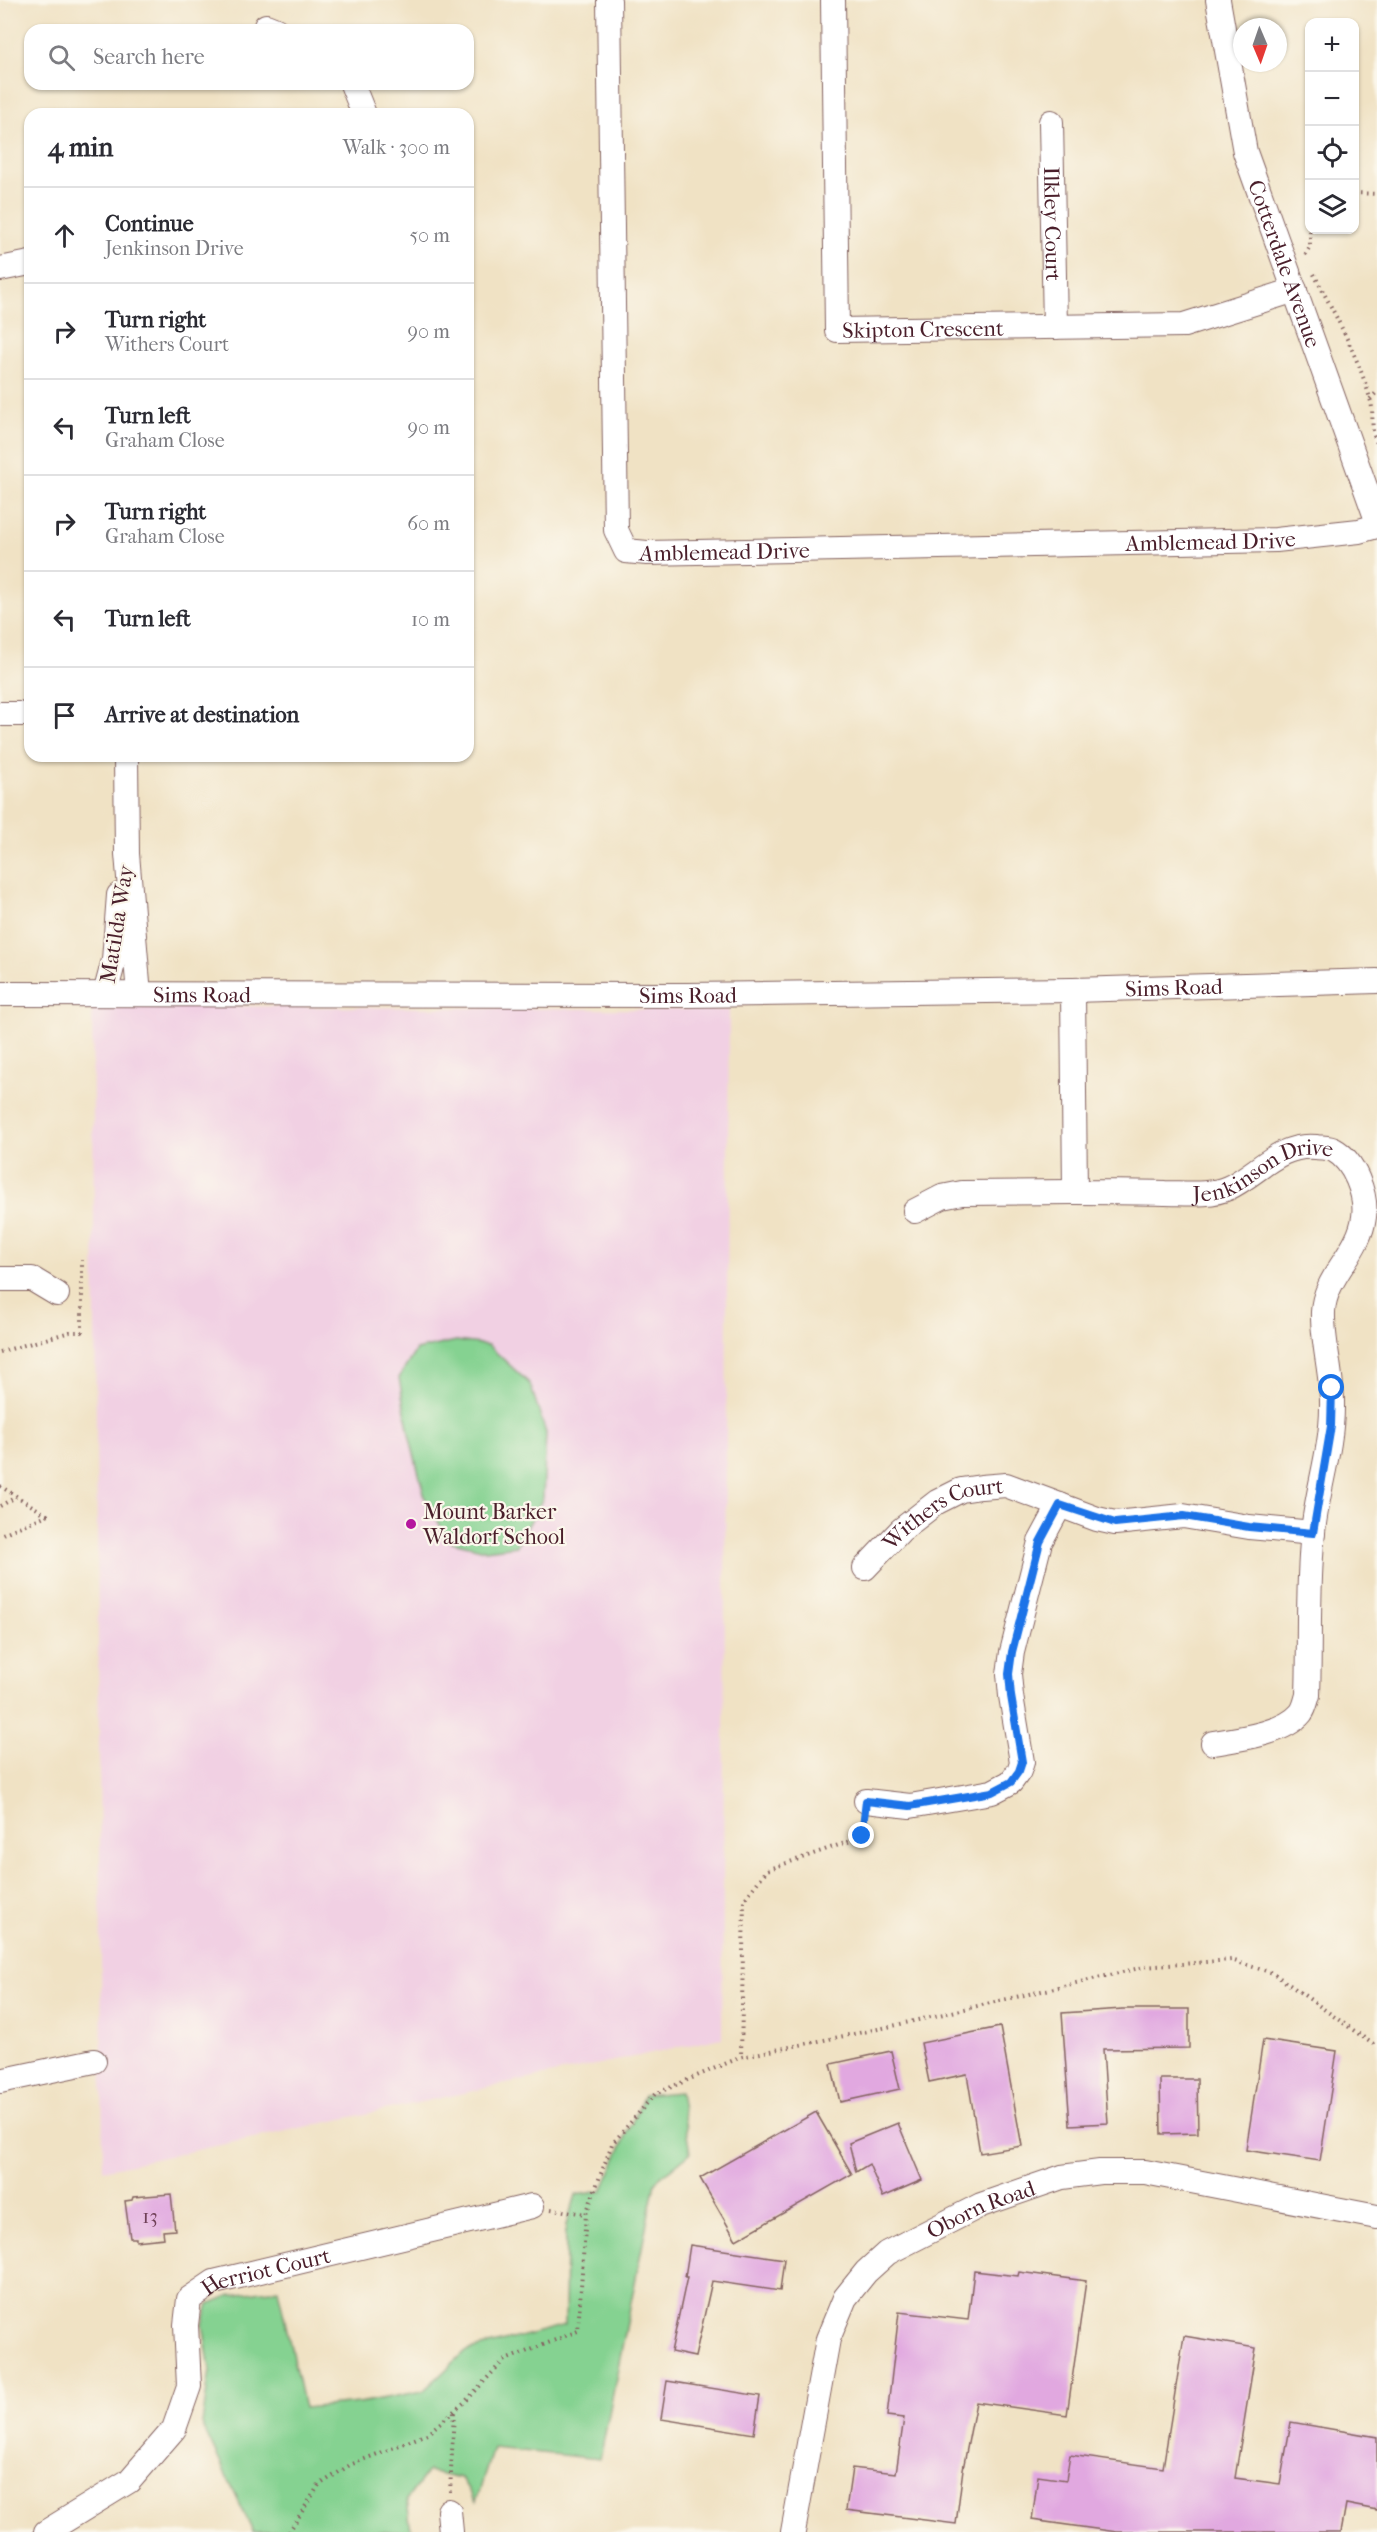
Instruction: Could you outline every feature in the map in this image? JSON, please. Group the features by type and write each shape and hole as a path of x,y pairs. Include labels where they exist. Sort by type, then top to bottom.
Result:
{"street":[{"name":"Amblemead Drive","path":"609,0 616,530 626,550 647,553 1276,540 1359,531 1377,526"},
{"name":"Skipton Crescent","path":"833,0 837,330 1184,325 1295,290"},
{"name":"Cotterdale Avenue","path":"1218,0 1245,153 1377,520"},
{"path":"354,90 362,108"},
{"name":"Ilkley Court","path":"1051,122 1055,327"},
{"path":"0,269 24,264"},
{"path":"0,714 24,714"},
{"name":"Matilda Way","path":"126,762 127,854 139,994"},
{"name":"Matilda Way","path":"105,994 114,960 119,898 127,854"},
{"name":"Sims Road","path":"0,993 687,995 1073,990 1377,981"},
{"path":"1073,990 1074,1192"},
{"name":"Jenkinson Drive","path":"915,1211 942,1197 962,1193 1201,1193 1226,1189 1248,1177 1277,1155 1292,1149 1311,1147 1333,1149 1352,1169 1362,1193 1364,1218 1360,1232 1333,1281 1323,1312 1332,1409 1313,1533 1308,1695 1302,1712 1291,1722 1261,1734 1213,1743"},
{"path":"0,1279 32,1279 57,1294"},
{"name":"Withers Court","path":"865,1568 901,1530 937,1503 961,1490 1006,1485 1115,1523 1184,1516 1249,1527 1313,1533"},
{"path":"866,1801 910,1806 992,1792 1002,1789 1019,1771 1022,1754 1009,1674 1012,1652 1040,1542 1060,1505"},
{"path":"0,2081 94,2061"},
{"name":"Oborn Road","path":"793,2532 828,2339 845,2298 866,2272 887,2253 992,2200 1062,2176 1100,2172 1145,2172 1377,2217"},
{"name":"Herriot Court","path":"46,2532 129,2481 174,2429 189,2386 186,2325 189,2299 214,2282 532,2206"}],"path":[{"path":"1359,193 1377,194"},
{"path":"1304,256 1310,246 1310,234"},
{"path":"1300,245 1354,356 1370,399 1377,443"},
{"path":"1370,399 1377,392"},
{"path":"0,1352 69,1332 82,1332 82,1260"},
{"path":"0,1486 47,1515 0,1535"},
{"path":"0,1506 17,1497"},
{"path":"741,2057 744,1900 767,1869 862,1836 866,1801"},
{"path":"289,2532 319,2485 350,2465 427,2434 454,2412 503,2361 578,2331 586,2214 612,2144 655,2094 741,2057 888,2027 1144,1967 1231,1960 1273,1973 1377,2047"},
{"path":"532,2206 586,2214"},
{"path":"450,2521 454,2412"}],"shaded area":[{"name":"Mount Barker Waldorf School","path":"92,1005 729,1010 722,2038 103,2170"}],"green space":[{"path":"456,1341 488,1345 530,1384 546,1433 543,1498 517,1546 485,1550 449,1541 425,1498 409,1434 399,1378 416,1350"},
{"path":"680,2092 690,2153 655,2182 600,2459 493,2448 476,2502 461,2478 428,2471 407,2499 411,2532 253,2532 202,2424 210,2370 203,2324 209,2304 231,2295 278,2289 304,2408 359,2403 423,2391 466,2351 565,2325 566,2225 576,2195 602,2191 644,2095"}],"building":[{"path":"1123,2009 1189,2009 1189,2048 1103,2049 1108,2123 1070,2125 1062,2013"},
{"path":"1000,2027 1022,2146 980,2153 967,2074 929,2082 921,2043"},
{"path":"1263,2040 1337,2051 1320,2161 1246,2150"},
{"path":"891,2051 900,2089 840,2102 831,2064"},
{"path":"1160,2079 1197,2079 1198,2133 1161,2134"},
{"path":"816,2112 852,2174 736,2240 700,2178"},
{"path":"898,2123 922,2180 883,2197 869,2164 856,2172 849,2143"},
{"path":"171,2194 175,2230 163,2231 164,2238 136,2241 136,2238 130,2238 125,2201 132,2200 133,2197"},
{"path":"690,2245 784,2259 780,2291 712,2281 695,2357 671,2352 687,2277 685,2277"},
{"path":"974,2271 1018,2276 1019,2272 1086,2281 1067,2415 976,2402 963,2469 956,2524 846,2510 852,2468 896,2473 904,2418 887,2416 899,2312 968,2320"},
{"path":"1184,2336 1256,2348 1235,2478 1280,2484 1291,2422 1377,2437 1377,2510 1346,2504 1341,2532 1117,2532 1032,2520 1038,2476 1066,2480 1070,2455 1163,2468"},
{"path":"667,2381 760,2396 754,2434 661,2419"}],"place":[{"name":"Mount Barker Waldorf School","path":"411,1524"}],"route":[{"path":"862,1836 866,1801 910,1806 992,1792 1002,1789 1011,1782 1019,1771 1022,1754 1009,1674 1012,1652 1040,1542 1060,1505 1115,1523 1184,1516 1249,1527 1313,1533 1331,1426 1332,1388"}]}
